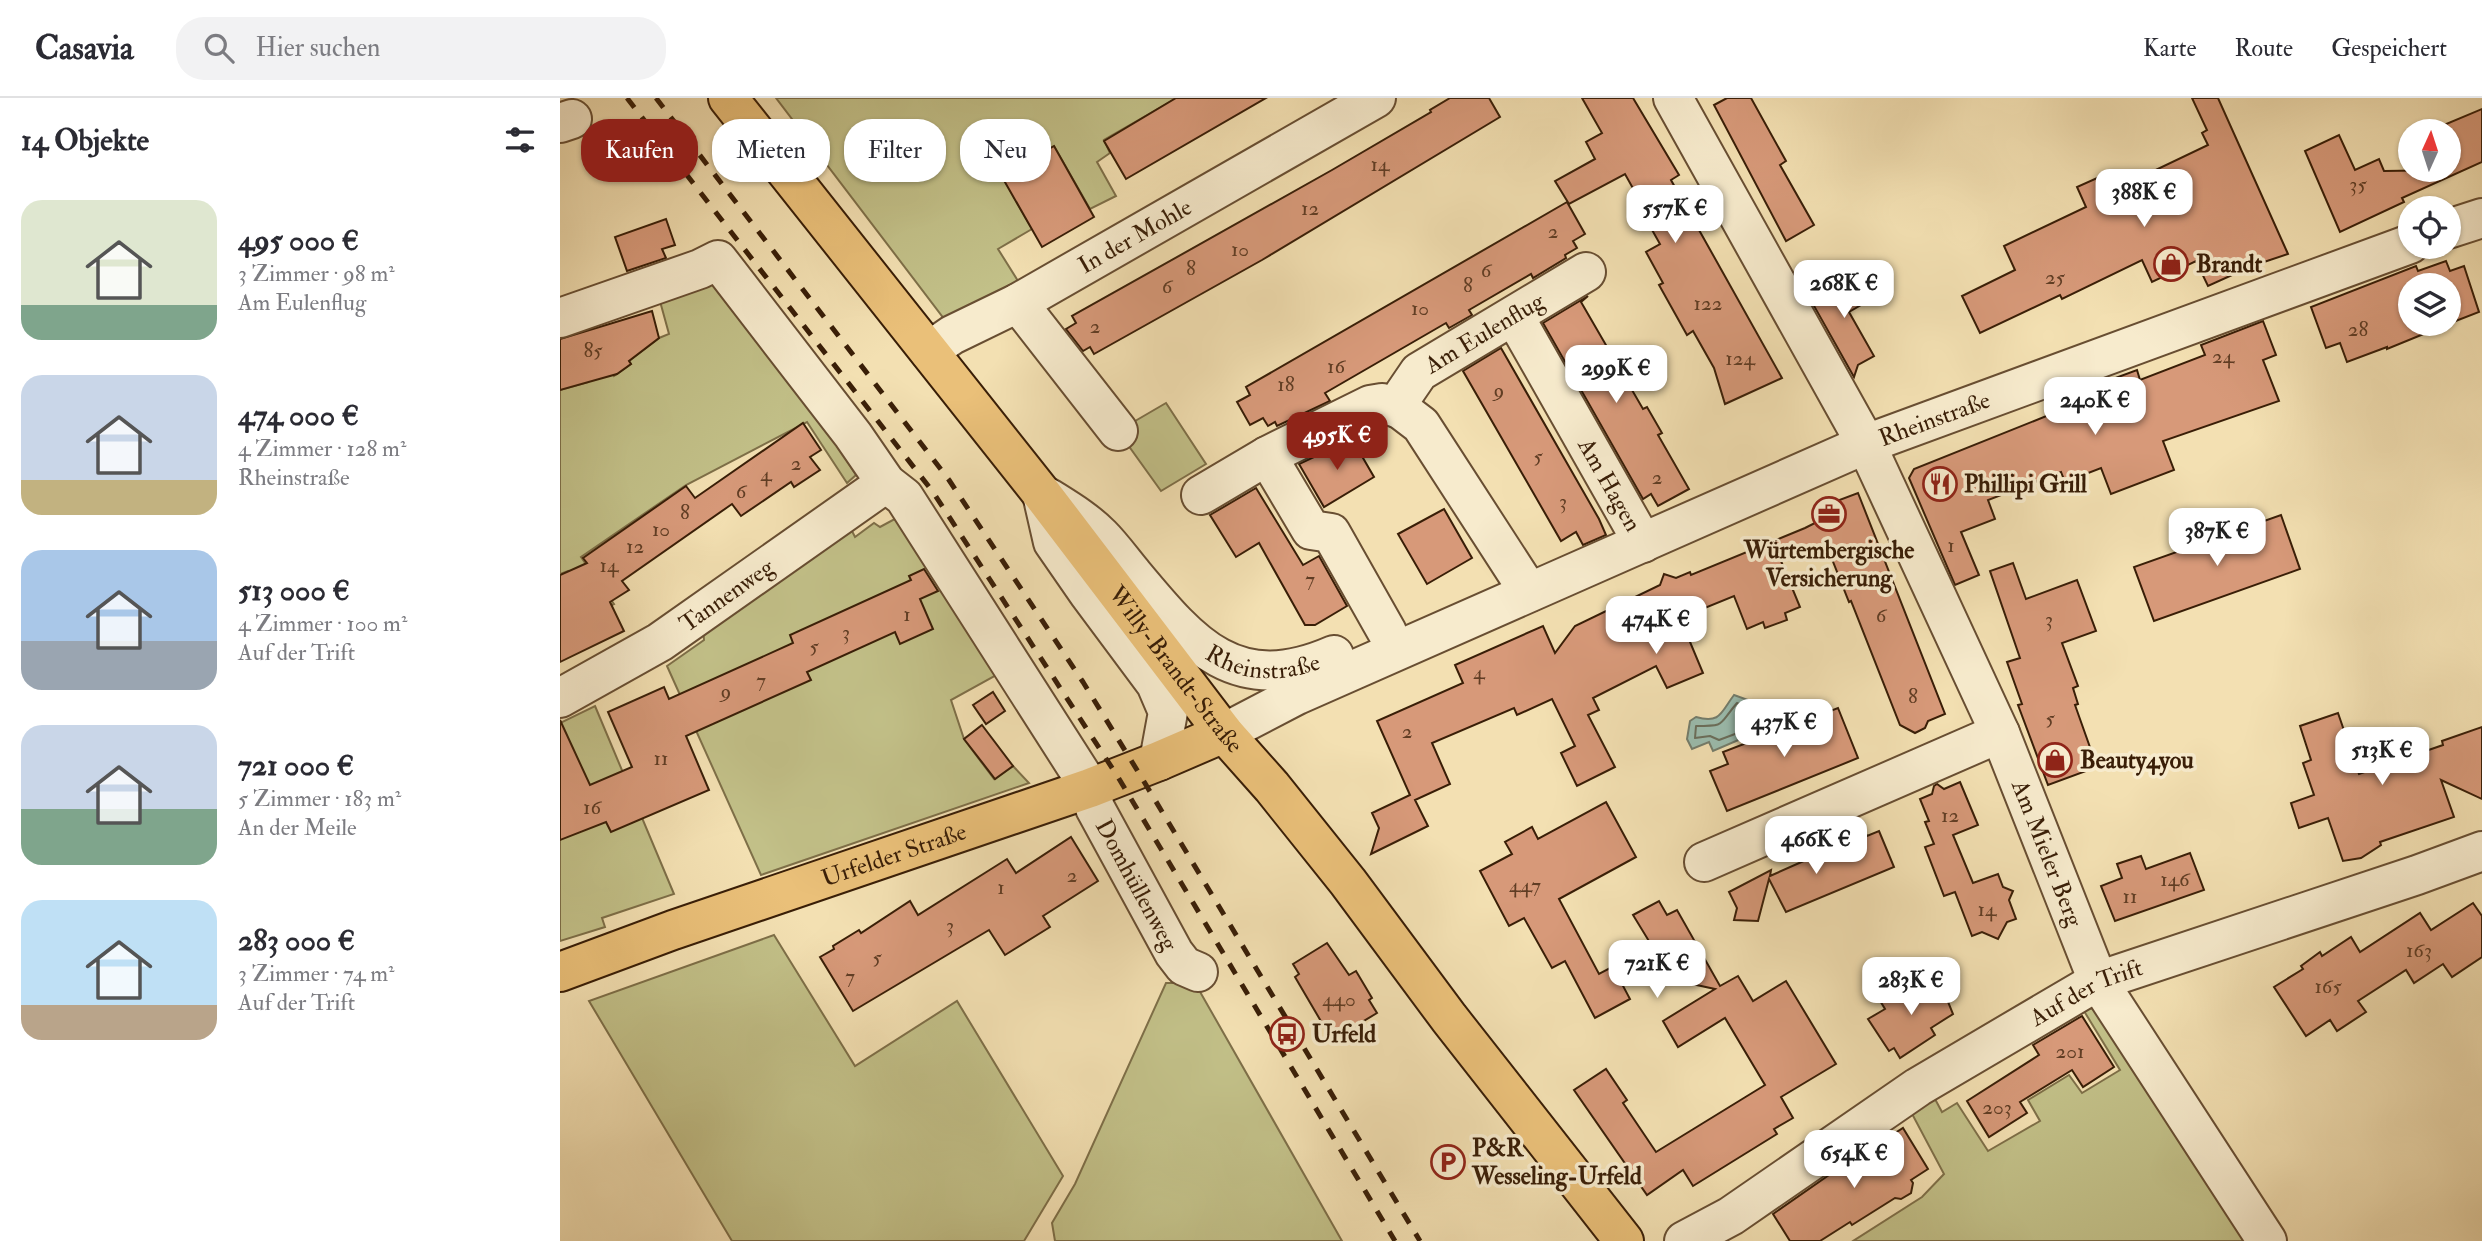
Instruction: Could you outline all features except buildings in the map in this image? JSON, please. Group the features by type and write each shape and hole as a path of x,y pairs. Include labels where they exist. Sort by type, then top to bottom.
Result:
{"main road":[{"name":"Willy-Brandt-Straße","path":"729,98 1042,494 1224,733 1272,787 1348,882 1449,1018 1624,1241"},
{"name":"Urfelder Straße","path":"560,972 673,930 1090,788 1224,733"}],"street":[{"name":"In der Mohle","path":"929,351 952,335 1018,303 1376,98"},
{"name":"Am Mieler Berg","path":"1673,98 1867,444 2000,733 2098,981 2267,1241"},
{"path":"2461,225 2482,218"},
{"name":"Rheinstraße","path":"1224,733 1297,695 1867,444 2398,248"},
{"path":"560,318 700,269 718,260 853,435 886,483 904,497 1090,788"},
{"name":"Am Eulenflug","path":"1400,408 1404,394 1419,372 1586,272"},
{"path":"1018,303 1118,431"},
{"name":"Am Hagen","path":"1514,316 1643,543"},
{"path":"1201,495 1267,456 1370,405 1382,403 1400,408 1421,425 1528,592"},
{"path":"1267,456 1311,530 1331,533 1387,632"},
{"name":"Tannenweg","path":"560,698 660,642 886,483"},
{"path":"1042,494 1053,542 1088,594 1156,684 1168,712 1159,761"},
{"name":"Rheinstraße","path":"1042,494 1081,518 1103,538 1178,626 1203,650 1247,669 1286,671 1308,666 1411,624 1470,618"},
{"path":"1703,862 2000,733"},
{"name":"Domhüllenweg","path":"1090,788 1095,807 1174,953 1184,966 1198,972"},
{"name":"Auf der Trift","path":"1684,1241 1740,1228 1918,1087 2098,981 2482,851"}],"shaded area":[{"path":"776,98 1177,98 1104,140 1110,153 1097,162 1116,196 1090,209 1054,146 1051,148 1051,119 960,119 960,182 1005,182 1032,229 998,249 1018,281 945,320 830,169 830,119 792,119"},
{"path":"708,280 726,285 856,475 847,483 807,422 686,485 581,557 614,604 589,616 568,571 560,574 560,390 588,382 610,367 614,376 631,364 629,361 659,338 669,334 658,294"},
{"path":"1166,403 1206,464 1161,491 1118,431"},
{"path":"902,515 1002,672 951,700 964,739 994,779 1013,766 1029,783 761,875 667,666 704,640 703,627 848,523 855,537 874,523 880,527"},
{"path":"595,706 674,894 602,918 605,927 560,941 560,723"},
{"path":"774,935 855,1066 957,1001 1063,1176 1024,1241 732,1241 589,1001"},
{"path":"1166,983 1195,983 1342,1241 1055,1241 1052,1223 1075,1184"},
{"path":"2087,1008 2097,1009 2253,1241 1853,1241 1922,1197 1944,1174 1910,1110 1935,1099 1942,1112 1957,1103 1988,1151 2040,1121 2028,1100 2069,1075 2082,1093 2120,1070 2084,1011"}],"water":[{"path":"1734,695 1748,700 1751,706 1753,718 1750,735 1713,751 1709,742 1692,749 1687,739 1690,721 1696,717 1716,718"}],"railway":[{"path":"627,98 933,492 1118,777 1395,1241"},
{"path":"656,98 949,480 1083,682 1420,1241"}],"place":[{"name":"Brandt","path":"2171,264"},
{"name":"Phillipi Grill","path":"1940,484"},
{"name":"Würtembergische Versicherung","path":"1829,514"},
{"name":"Beauty4you","path":"2055,760"},
{"name":"Urfeld","path":"1287,1034"},
{"name":"P&R Wesseling-Urfeld","path":"1448,1162"}]}
